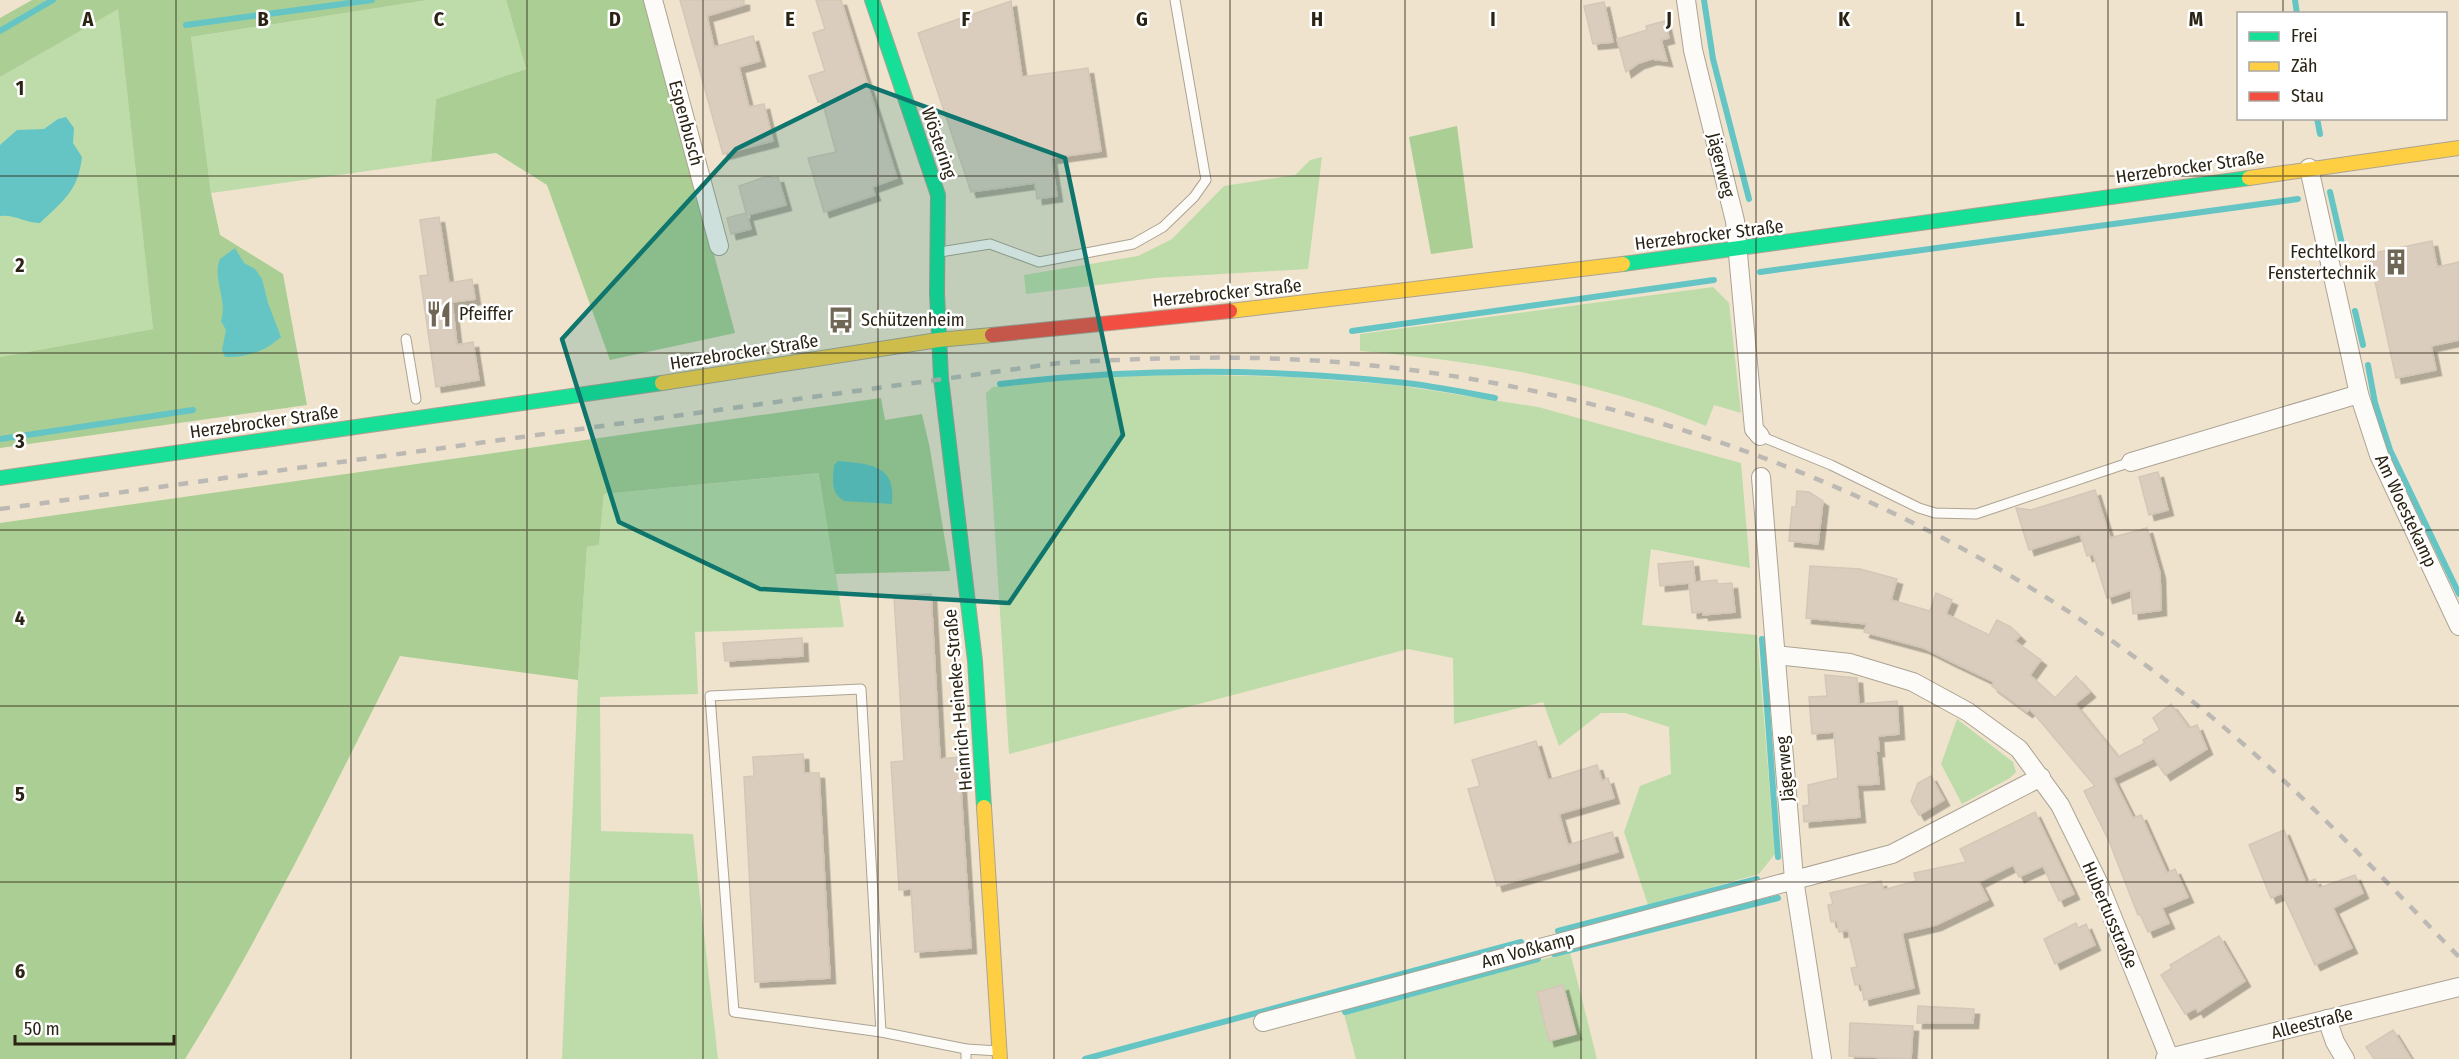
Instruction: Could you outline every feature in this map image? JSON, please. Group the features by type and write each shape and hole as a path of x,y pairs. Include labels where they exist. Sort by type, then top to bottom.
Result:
{"main road":[{"name":"Wöstering","path":"872,0 938,195 938,339"},
{"name":"Herzebrocker Straße","path":"0,478 605,392 938,339 1324,301 1737,250 2459,148"},
{"name":"Heinrich-Heineke-Straße","path":"938,339 975,661 1000,1055"}],"street":[{"name":"Espenbusch","path":"653,0 719,246"},
{"name":"Jägerweg","path":"1686,0 1693,50 1735,221 1754,429 1760,436"},
{"name":"Am Woestekamp","path":"2309,168 2359,393 2379,455 2459,626"},
{"path":"2131,462 2359,393"},
{"name":"Jägerweg","path":"1761,477 1794,879 1822,1059"},
{"name":"Hubertusstraße","path":"1776,655 1850,663 1913,682 1968,712 2019,749 2060,805 2099,884 2167,1058"},
{"path":"1794,879 1892,854 2041,777"},
{"name":"Am Voßkamp","path":"1263,1022 1794,879"},
{"name":"Alleestraße","path":"2167,1058 2459,987"},
{"path":"2327,1019 2335,1042 2345,1059"}],"lane":[{"path":"938,252 990,244 1039,262 1133,244 1163,227 1194,197 1206,180 1174,0"},
{"path":"406,339 416,399"},
{"path":"1760,436 1831,465 1919,508 1935,513 1976,514 2131,462"},
{"path":"880,1032 861,688 710,696 734,1012 880,1032 966,1054 1000,1055"}],"highlighted area":[{"path":"866,85 1065,158 1123,435 1009,603 760,589 619,522 562,339 736,149"}],"green space":[{"path":"32,0 428,0 191,37 211,193 220,235 283,274 307,405 0,448 0,357 153,329 118,9 0,77 0,18"},
{"path":"428,0 506,0 526,69 436,99 431,162 211,193 191,37"},
{"path":"506,0 646,0 735,333 610,360 547,185 496,153 431,162 436,99 526,69"},
{"path":"118,8 153,329 0,357 0,77"},
{"path":"1457,126 1473,248 1431,254 1409,137"},
{"path":"1322,157 1308,269 1154,278 1026,294 1024,275 1138,256 1172,239 1224,186 1295,175 1310,160"},
{"path":"1713,287 1729,303 1741,413 1714,405 1706,426 1622,396 1536,375 1448,360 1360,351 1360,334"},
{"path":"1170,374 1292,377 1397,385 1538,407 1741,463 1750,568 1651,549 1642,625 1757,635 1775,854 1759,874 1648,905 1624,832 1640,786 1671,774 1669,727 1625,713 1601,713 1559,746 1543,702 1454,724 1453,658 1408,649 1009,754 986,393 993,387 1062,379"},
{"path":"881,398 885,420 922,414 950,571 835,574 819,473 604,494 599,545 587,547 578,680 400,656 270,910 185,1059 0,1059 0,523"},
{"path":"820,473 844,627 695,632 698,694 600,697 601,831 693,834 718,1059 562,1059 578,680 587,547 599,545 604,494"},
{"path":"1957,719 2013,762 2016,772 2010,778 1962,804 1941,764"},
{"path":"1570,952 1597,1059 1356,1059 1344,1014"}],"water":[{"path":"66,117 74,128 73,143 82,157 73,187 40,223 0,216 0,145 17,130 44,129 58,119"},
{"path":"235,248 244,263 255,269 262,279 281,337 255,353 225,357 222,350 226,330 221,321 223,306 218,266 220,259"},
{"path":"838,461 870,465 885,474 890,481 892,504 844,501 834,490 834,465"}],"building":[{"path":"680,0 744,0 744,5 707,16 714,47 753,36 760,61 739,67 749,107 764,104 773,141 723,154"},
{"path":"816,0 841,0 897,178 872,187 875,195 824,212 808,158 836,152 822,101 818,102 809,76 825,71 813,33 825,29"},
{"path":"1011,1 1022,77 1088,68 1101,151 1051,158 1057,196 1037,199 1035,183 971,192 918,33"},
{"path":"1604,2 1613,42 1593,44 1584,6"},
{"path":"1665,21 1669,38 1661,40 1667,61 1652,59 1639,63 1626,72 1617,39 1647,30 1646,26"},
{"path":"768,176 778,177 786,205 747,215 751,229 731,234 727,218 746,213 739,186"},
{"name":"Pfeiffer","path":"439,217 449,283 472,279 475,299 452,302 457,345 473,342 479,380 436,387 420,276 428,275 420,220"},
{"path":"2432,241 2437,267 2459,262 2459,340 2431,346 2436,370 2396,378 2369,254"},
{"path":"2158,472 2168,510 2149,515 2139,477"},
{"path":"2095,490 2110,538 2147,528 2160,573 2161,610 2133,614 2131,590 2107,598 2093,554 2087,556 2080,534 2029,550 2016,508 2031,510"},
{"path":"1797,491 1809,492 1823,501 1818,544 1789,541 1792,507 1796,507"},
{"path":"1693,561 1695,582 1717,580 1717,584 1732,583 1735,612 1703,615 1703,612 1692,613 1689,583 1660,586 1658,564"},
{"path":"1810,566 1860,569 1897,579 1891,600 1930,611 1936,593 1952,600 1946,614 1989,635 1997,620 2011,627 2020,636 2015,641 2041,660 2030,675 2055,698 2076,676 2090,692 2075,704 2118,757 2145,743 2143,740 2160,730 2153,718 2171,704 2189,728 2197,725 2207,749 2165,775 2154,758 2113,778 2133,818 2141,815 2167,873 2175,869 2188,897 2162,908 2169,923 2148,932 2140,914 2138,915 2109,841 2084,791 2095,786 2030,709 2027,712 1992,686 1994,682 1924,648 1864,632 1867,624 1806,618"},
{"path":"931,594 940,759 959,757 971,948 915,952 911,889 899,890 891,762 904,761 894,596"},
{"path":"802,638 803,656 725,661 723,643"},
{"path":"1825,675 1857,678 1859,704 1897,701 1899,734 1878,736 1879,751 1876,751 1879,784 1857,785 1860,817 1804,822 1803,806 1809,805 1808,785 1838,778 1834,732 1812,734 1809,697 1827,696"},
{"path":"1536,741 1548,780 1597,765 1602,781 1608,778 1614,798 1559,814 1568,845 1612,832 1618,852 1497,886 1468,789 1480,786 1472,760"},
{"path":"803,754 804,773 819,773 830,978 755,982 744,777 754,776 753,757"},
{"path":"1931,776 1944,800 1919,815 1911,801 1918,783"},
{"path":"2035,812 2074,894 2059,901 2043,866 2019,877 2013,865 1979,882 1988,900 1936,925 1902,933 1914,988 1864,1000 1861,984 1855,985 1851,968 1857,967 1848,930 1839,932 1837,921 1831,922 1828,905 1833,904 1830,893 1881,881 1883,890 1916,881 1914,873 1966,862 1960,849"},
{"path":"2284,830 2306,883 2315,879 2319,888 2355,875 2363,893 2333,908 2352,948 2315,965 2282,893 2271,898 2249,845"},
{"path":"2076,923 2078,928 2086,924 2095,945 2055,964 2044,939"},
{"path":"2219,936 2245,981 2198,1012 2196,1008 2185,1014 2161,975 2172,968 2170,965"},
{"path":"1563,985 1576,1034 1549,1041 1537,992"},
{"path":"1918,1006 1974,1009 1973,1023 1917,1023"},
{"path":"1850,1023 1913,1026 1911,1059 1849,1056"},
{"path":"2393,1030 2411,1059 2374,1059 2366,1047"}],"waterway":[{"path":"0,31 53,0"},
{"path":"186,25 372,0"},
{"path":"1704,0 1713,59 1749,199"},
{"path":"2295,0 2297,12"},
{"path":"2317,120 2320,134"},
{"path":"2330,192 2345,257"},
{"path":"1760,272 2298,199"},
{"path":"1352,331 1714,280"},
{"path":"2355,311 2363,345"},
{"path":"2368,365 2375,403 2390,450 2459,594"},
{"path":"1000,384 1099,375 1248,372 1396,382 1495,398"},
{"path":"0,439 193,410"},
{"path":"1762,639 1778,857"},
{"path":"1558,931 1757,879"},
{"path":"1554,954 1778,898"},
{"path":"1085,1059 1521,942"},
{"path":"1345,1012 1538,959"}],"railway":[{"path":"0,509 1059,363 1175,358 1291,359 1368,365 1482,381 1595,405 1705,437 1814,478 1918,526 2020,581 2116,644 2241,742 2337,832 2459,957"}],"traffic: fast":[{"path":"872,0 938,195 937,293 941,378 975,661 984,807"},
{"path":"1623,264 2249,178"},
{"path":"0,478 662,383"}],"traffic: slow":[{"path":"2249,178 2459,148"},
{"path":"1230,311 1623,264"},
{"path":"662,383 938,340 992,335"},
{"path":"984,807 1000,1059"}],"traffic: jam":[{"path":"992,335 1230,311"}],"place":[{"name":"Fechtelkord Fenstertechnik","path":"2396,262"},
{"name":"Pfeiffer","path":"439,314"},
{"name":"Schützenheim","path":"841,320"}]}
